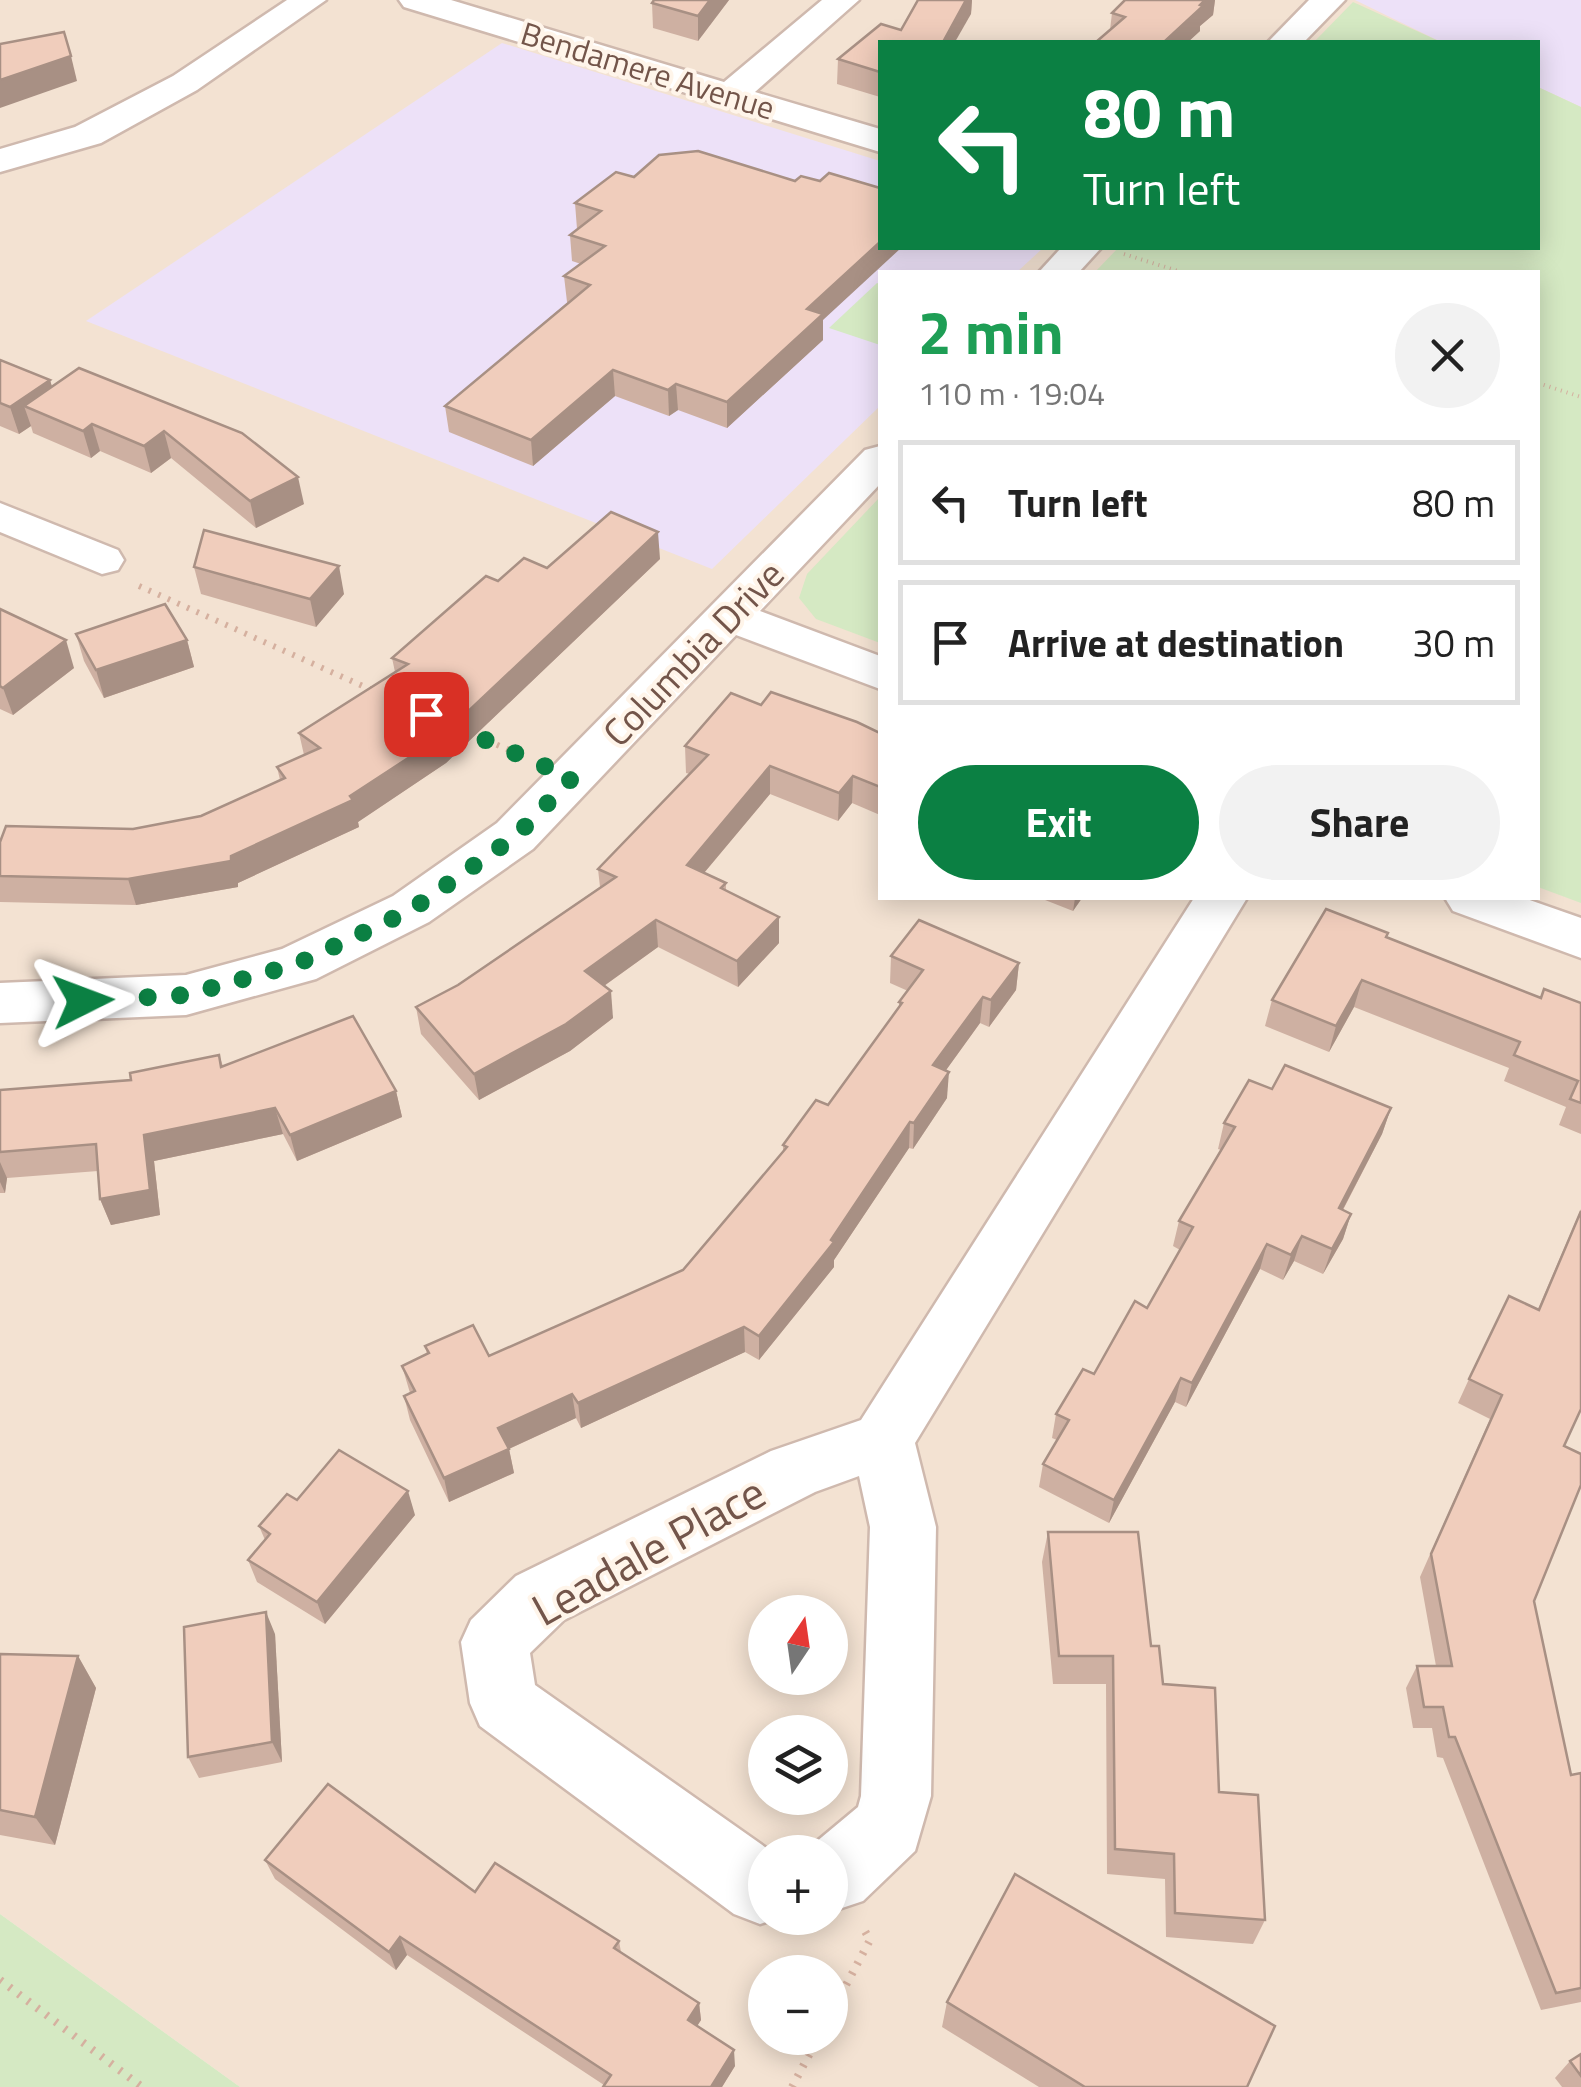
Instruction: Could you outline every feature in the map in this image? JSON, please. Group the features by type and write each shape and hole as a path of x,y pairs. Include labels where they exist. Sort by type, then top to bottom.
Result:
{"street":[{"path":"0,161 88,135 185,83 309,0"},
{"name":"Bendamere Avenue","path":"416,0 878,140"},
{"path":"731,94 842,0"},
{"path":"1287,40 1328,0"},
{"path":"1060,270 1080,250"},
{"name":"Columbia Drive","path":"0,1004 186,995 297,964 411,910 516,836 878,461"},
{"path":"0,516 102,560"},
{"path":"730,616 878,673"},
{"path":"848,1864 890,1826 896,1796 903,1526 884,1440 1220,900"},
{"path":"1475,900 1581,939"},
{"name":"Leadale Place","path":"748,1879 504,1703 495,1642 540,1598 794,1471 884,1440"}],"path":[{"path":"1124,250 1125,255 1174,270"},
{"path":"1540,384 1581,396"},
{"path":"102,560 134,584 390,698"},
{"path":"462,730 572,778"},
{"path":"848,1901 870,1940 848,1981"},
{"path":"0,1980 142,2087"},
{"path":"792,2087 809,2055"}],"shaded area":[{"path":"0,0 1581,0 1581,2087 240,2087 0,1914"},
{"path":"1355,0 1581,0 1581,107 1540,88 1540,40 1437,40"},
{"path":"502,43 878,160 878,250 1041,250 1019,270 878,270 878,408 712,569 86,321"}],"green space":[{"path":"1353,2 1437,40 1316,40"},
{"path":"1540,88 1581,107 1581,903 1540,888 1540,270 1097,270 1116,250 1540,250"},
{"path":"877,283 878,283 878,344 829,328"},
{"path":"878,499 878,642 816,619 799,598 807,574"},
{"path":"0,1914 240,2087 0,2087"}],"building":[{"path":"710,0 698,16 652,3"},
{"path":"918,0 966,0 944,40 878,40 878,71 838,59 881,24 901,30"},
{"path":"1125,0 1205,0 1166,40 1098,40 1125,17 1112,13"},
{"path":"64,32 71,56 0,80 0,44"},
{"path":"698,151 795,181 801,176 820,181 829,173 878,187 878,244 807,309 823,314 727,402 676,384 668,390 613,370 531,440 445,406 590,285 564,276 605,246 570,235 601,211 575,203 616,172 634,177 659,155"},
{"path":"0,360 50,380 10,407 0,403"},
{"path":"79,368 242,433 298,477 250,501 164,431 144,446 92,424 83,431 24,406"},
{"path":"611,512 658,532 442,736 350,796 353,800 231,856 231,861 128,879 0,876 0,842 6,826 133,829 201,816 285,778 277,767 320,748 299,733 408,664 392,658 486,576 498,581 524,558 547,568"},
{"path":"204,530 339,566 310,599 194,567"},
{"path":"165,604 187,640 96,670 76,634"},
{"path":"0,609 66,640 3,688 0,686"},
{"path":"771,692 878,732 878,786 853,776 839,793 770,766 687,865 726,883 721,888 779,917 737,961 656,920 585,971 611,991 566,1024 474,1074 416,1007 458,985 616,877 598,869 708,755 685,746 731,693 761,705"},
{"path":"1326,909 1541,998 1544,989 1581,1003 1581,1103 1570,1099 1578,1081 1514,1055 1520,1042 1362,980 1336,1026 1272,1000"},
{"path":"919,920 1019,963 991,1000 983,997 933,1065 949,1072 914,1123 910,1122 831,1240 834,1242 759,1336 744,1327 578,1403 572,1394 498,1428 509,1449 444,1478 404,1396 415,1391 402,1366 429,1353 425,1346 473,1325 489,1356 683,1270 787,1147 783,1145 816,1100 828,1105 902,1003 899,1002 923,970 891,956"},
{"path":"353,1016 396,1091 290,1135 275,1108 144,1135 150,1190 100,1199 96,1144 0,1152 0,1090 131,1080 130,1073 219,1055 221,1067"},
{"path":"1285,1065 1391,1108 1339,1208 1351,1214 1332,1249 1302,1236 1291,1255 1267,1244 1192,1383 1181,1378 1114,1500 1043,1464 1069,1420 1056,1414 1083,1369 1094,1374 1135,1301 1147,1308 1193,1227 1179,1221 1235,1127 1224,1123 1249,1080 1272,1089"},
{"path":"1581,1211 1581,1409 1564,1446 1581,1454 1581,1485 1534,1601 1571,1775 1581,1773 1581,1988 1556,1993 1455,1737 1449,1737 1443,1707 1424,1707 1417,1666 1452,1666 1431,1554 1502,1395 1469,1379 1509,1296 1539,1310"},
{"path":"339,1450 408,1491 317,1602 248,1560 270,1534 259,1526 287,1494 297,1500"},
{"path":"1048,1532 1138,1532 1151,1646 1159,1646 1163,1684 1215,1688 1219,1792 1258,1795 1265,1920 1175,1913 1174,1854 1115,1849 1113,1656 1059,1656"},
{"path":"266,1612 272,1742 188,1757 184,1627"},
{"path":"0,1654 78,1656 35,1817 0,1810"},
{"path":"328,1784 475,1892 495,1863 619,1941 614,1948 699,2003 688,2020 734,2050 711,2087 603,2087 611,2075 400,1937 389,1952 265,1860"},
{"path":"1015,1874 1275,2026 1247,2087 1085,2087 947,2002"},
{"path":"1581,2054 1581,2076 1570,2061"}],"route":[{"path":"83,1001 186,995 297,964 411,910 516,836 572,778 426,714"}]}
